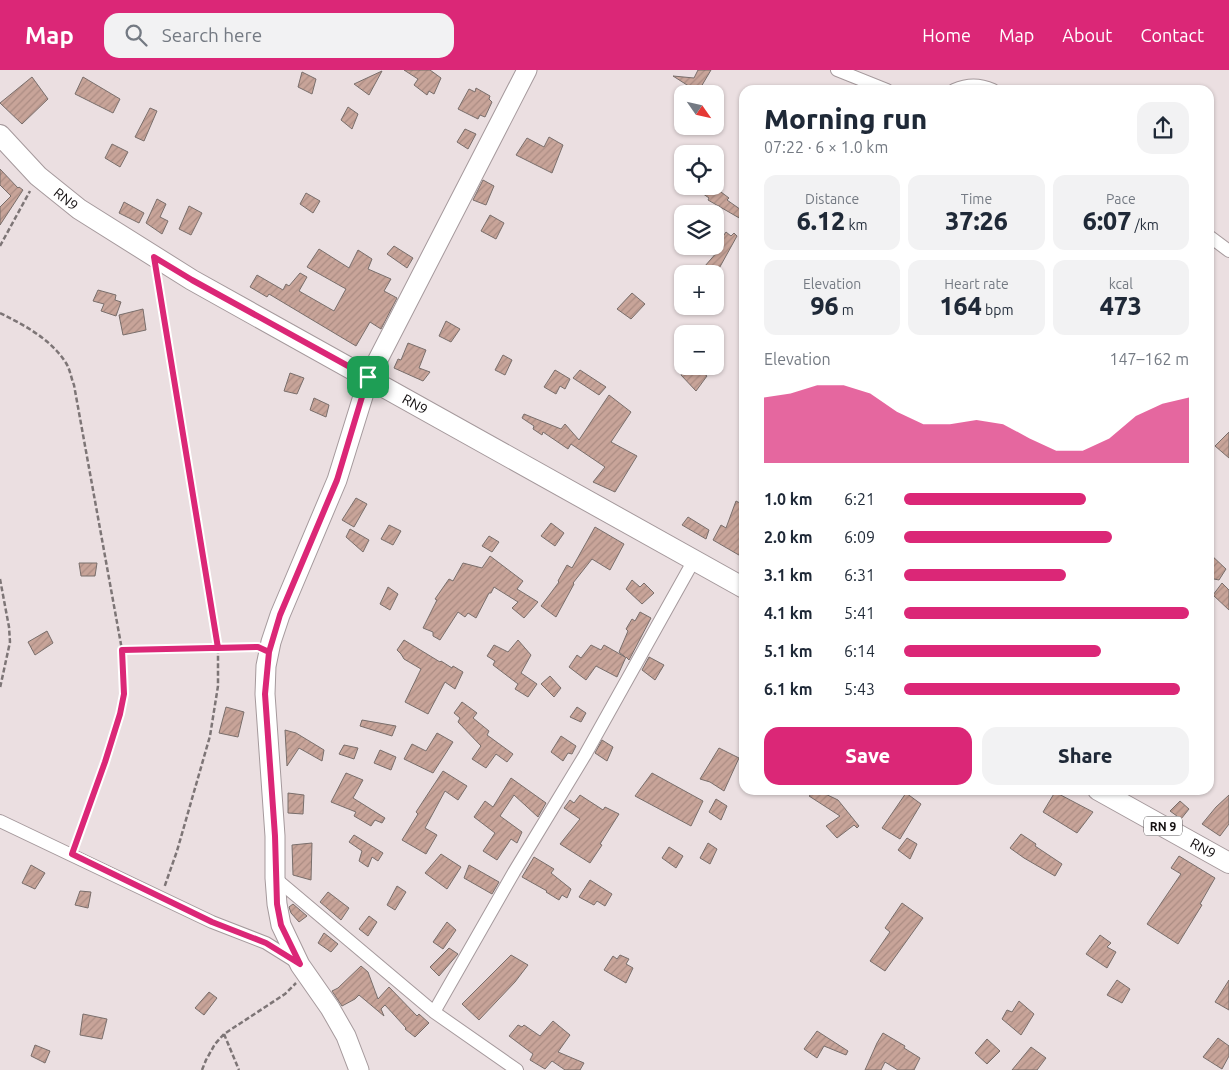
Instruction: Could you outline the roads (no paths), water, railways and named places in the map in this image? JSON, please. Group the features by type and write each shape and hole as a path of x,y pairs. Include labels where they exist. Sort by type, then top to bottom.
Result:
{"main road":[{"path":"359,1070 346,1036 330,1008 300,964 281,925 275,878 275,836 265,694 269,652 280,615 337,480 368,377 527,70"},
{"name":"RN9","path":"0,135 38,176 79,209 154,257 739,585"},
{"name":"RN9","path":"1107,795 1229,863"}],"street":[{"path":"838,70 875,85"},
{"path":"1214,240 1229,251"},
{"path":"434,1012 514,872 585,755 694,560"},
{"path":"0,821 161,896 212,922 266,943 300,964"},
{"path":"275,878 434,1012 517,1070"}]}
